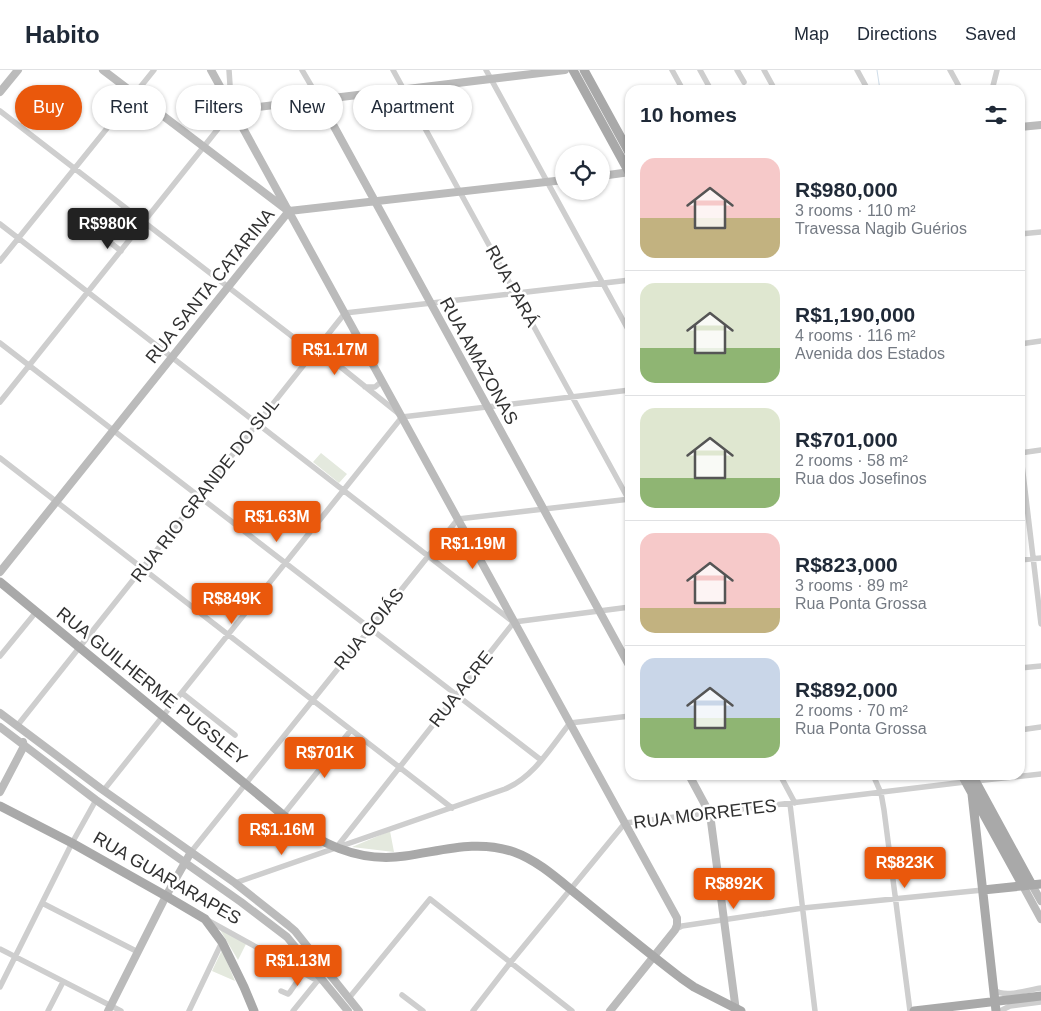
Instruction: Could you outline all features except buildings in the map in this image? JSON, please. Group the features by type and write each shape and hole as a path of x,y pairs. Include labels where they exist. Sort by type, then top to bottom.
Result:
{"main road":[{"path":"573,70 625,164"},
{"path":"584,70 625,145"},
{"path":"601,121 604,115 608,115 610,118"},
{"name":"RUA GUILHERME PUGSLEY","path":"0,582 283,815 309,834 336,848 386,858 470,846 494,847 514,852 534,862 694,987 737,1010"},
{"path":"970,780 972,794 1023,886"},
{"path":"971,780 981,810 983,890 997,1008"},
{"name":"RUA GUARARAPES","path":"0,806 72,843 205,919"},
{"path":"981,810 1037,884 983,890"},
{"path":"205,919 222,942 254,1011"},
{"path":"914,1011 997,1008 1041,996"}],"street":[{"path":"0,92 18,70"},
{"path":"103,70 123,85"},
{"path":"142,85 154,70"},
{"path":"211,70 220,85"},
{"path":"229,70 230,85"},
{"name":"RUA AMAZONAS","path":"302,70 310,85"},
{"name":"RUA PARÁ","path":"393,70 402,85"},
{"path":"486,70 625,324"},
{"path":"439,85 565,70"},
{"path":"672,70 680,85"},
{"path":"700,70 708,85"},
{"path":"737,70 744,82"},
{"path":"764,70 772,85"},
{"path":"857,70 865,85"},
{"path":"950,70 958,85"},
{"path":"993,85 997,70"},
{"path":"0,111 293,337 317,348 401,415 625,391"},
{"path":"166,118 289,211"},
{"path":"1025,127 1041,125"},
{"path":"0,261 105,130"},
{"path":"0,402 217,130"},
{"path":"244,130 676,918 677,925 675,930 610,1011"},
{"name":"RUA AMAZONAS","path":"335,130 625,658"},
{"name":"RUA PARÁ","path":"426,130 625,491"},
{"path":"610,175 625,174"},
{"name":"RUA SANTA CATARINA","path":"0,572 289,211 555,181"},
{"path":"0,224 514,622 625,608"},
{"path":"88,225 121,250"},
{"path":"1025,234 1041,232"},
{"path":"345,314 625,281"},
{"name":"RUA RIO GRANDE DO SUL","path":"17,726 345,314"},
{"path":"1025,343 1041,341"},
{"path":"0,342 541,760"},
{"path":"366,387 375,387 382,381"},
{"path":"104,791 401,415"},
{"path":"1025,452 1041,450"},
{"path":"0,458 452,808"},
{"path":"1025,494 1041,624"},
{"path":"458,519 625,501"},
{"name":"RUA GOIÁS","path":"191,852 458,519"},
{"path":"1025,560 1041,558"},
{"path":"0,656 36,612"},
{"name":"RUA ACRE","path":"336,848 514,622"},
{"path":"1025,668 1041,666"},
{"path":"182,693 235,735"},
{"path":"0,713 104,791 235,883 295,931 360,1011"},
{"path":"235,883 511,786 523,779 541,760 570,723 625,717"},
{"path":"0,792 24,746 17,726"},
{"path":"0,727 96,800 287,937 319,979 348,1011"},
{"path":"1025,730 1041,728"},
{"path":"283,815 351,730"},
{"name":"RUA MORRETES","path":"1025,775 1041,774"},
{"path":"692,780 710,814 737,1010"},
{"path":"782,780 793,803 802,908 815,1011"},
{"path":"875,780 881,793 910,1011"},
{"name":"RUA MORRETES","path":"473,1011 570,889 625,824 881,793 953,780"},
{"path":"0,987 72,843 96,800"},
{"path":"109,1008 166,896 191,852"},
{"path":"1037,884 1041,901"},
{"path":"1023,886 1041,919"},
{"path":"675,930 682,926 802,908 983,890"},
{"path":"349,998 430,899 572,1011"},
{"path":"42,903 138,952"},
{"name":"RUA GUARARAPES","path":"205,919 303,973 319,979"},
{"path":"189,1011 222,942"},
{"path":"0,950 109,1008 121,1011"},
{"path":"281,991 288,994 303,973"},
{"path":"293,1011 319,979"},
{"path":"48,1011 63,982"},
{"path":"994,990 999,994 1005,994 1041,988"},
{"path":"402,994 423,1011"},
{"path":"997,1008 1041,1002"}],"shaded area":[{"path":"321,453 347,474 339,483 313,462"},
{"path":"390,831 394,852 352,847"},
{"path":"219,928 246,944 238,960"},
{"path":"222,950 235,981 212,971"}],"waterway":[{"path":"877,70 879,85"}]}
